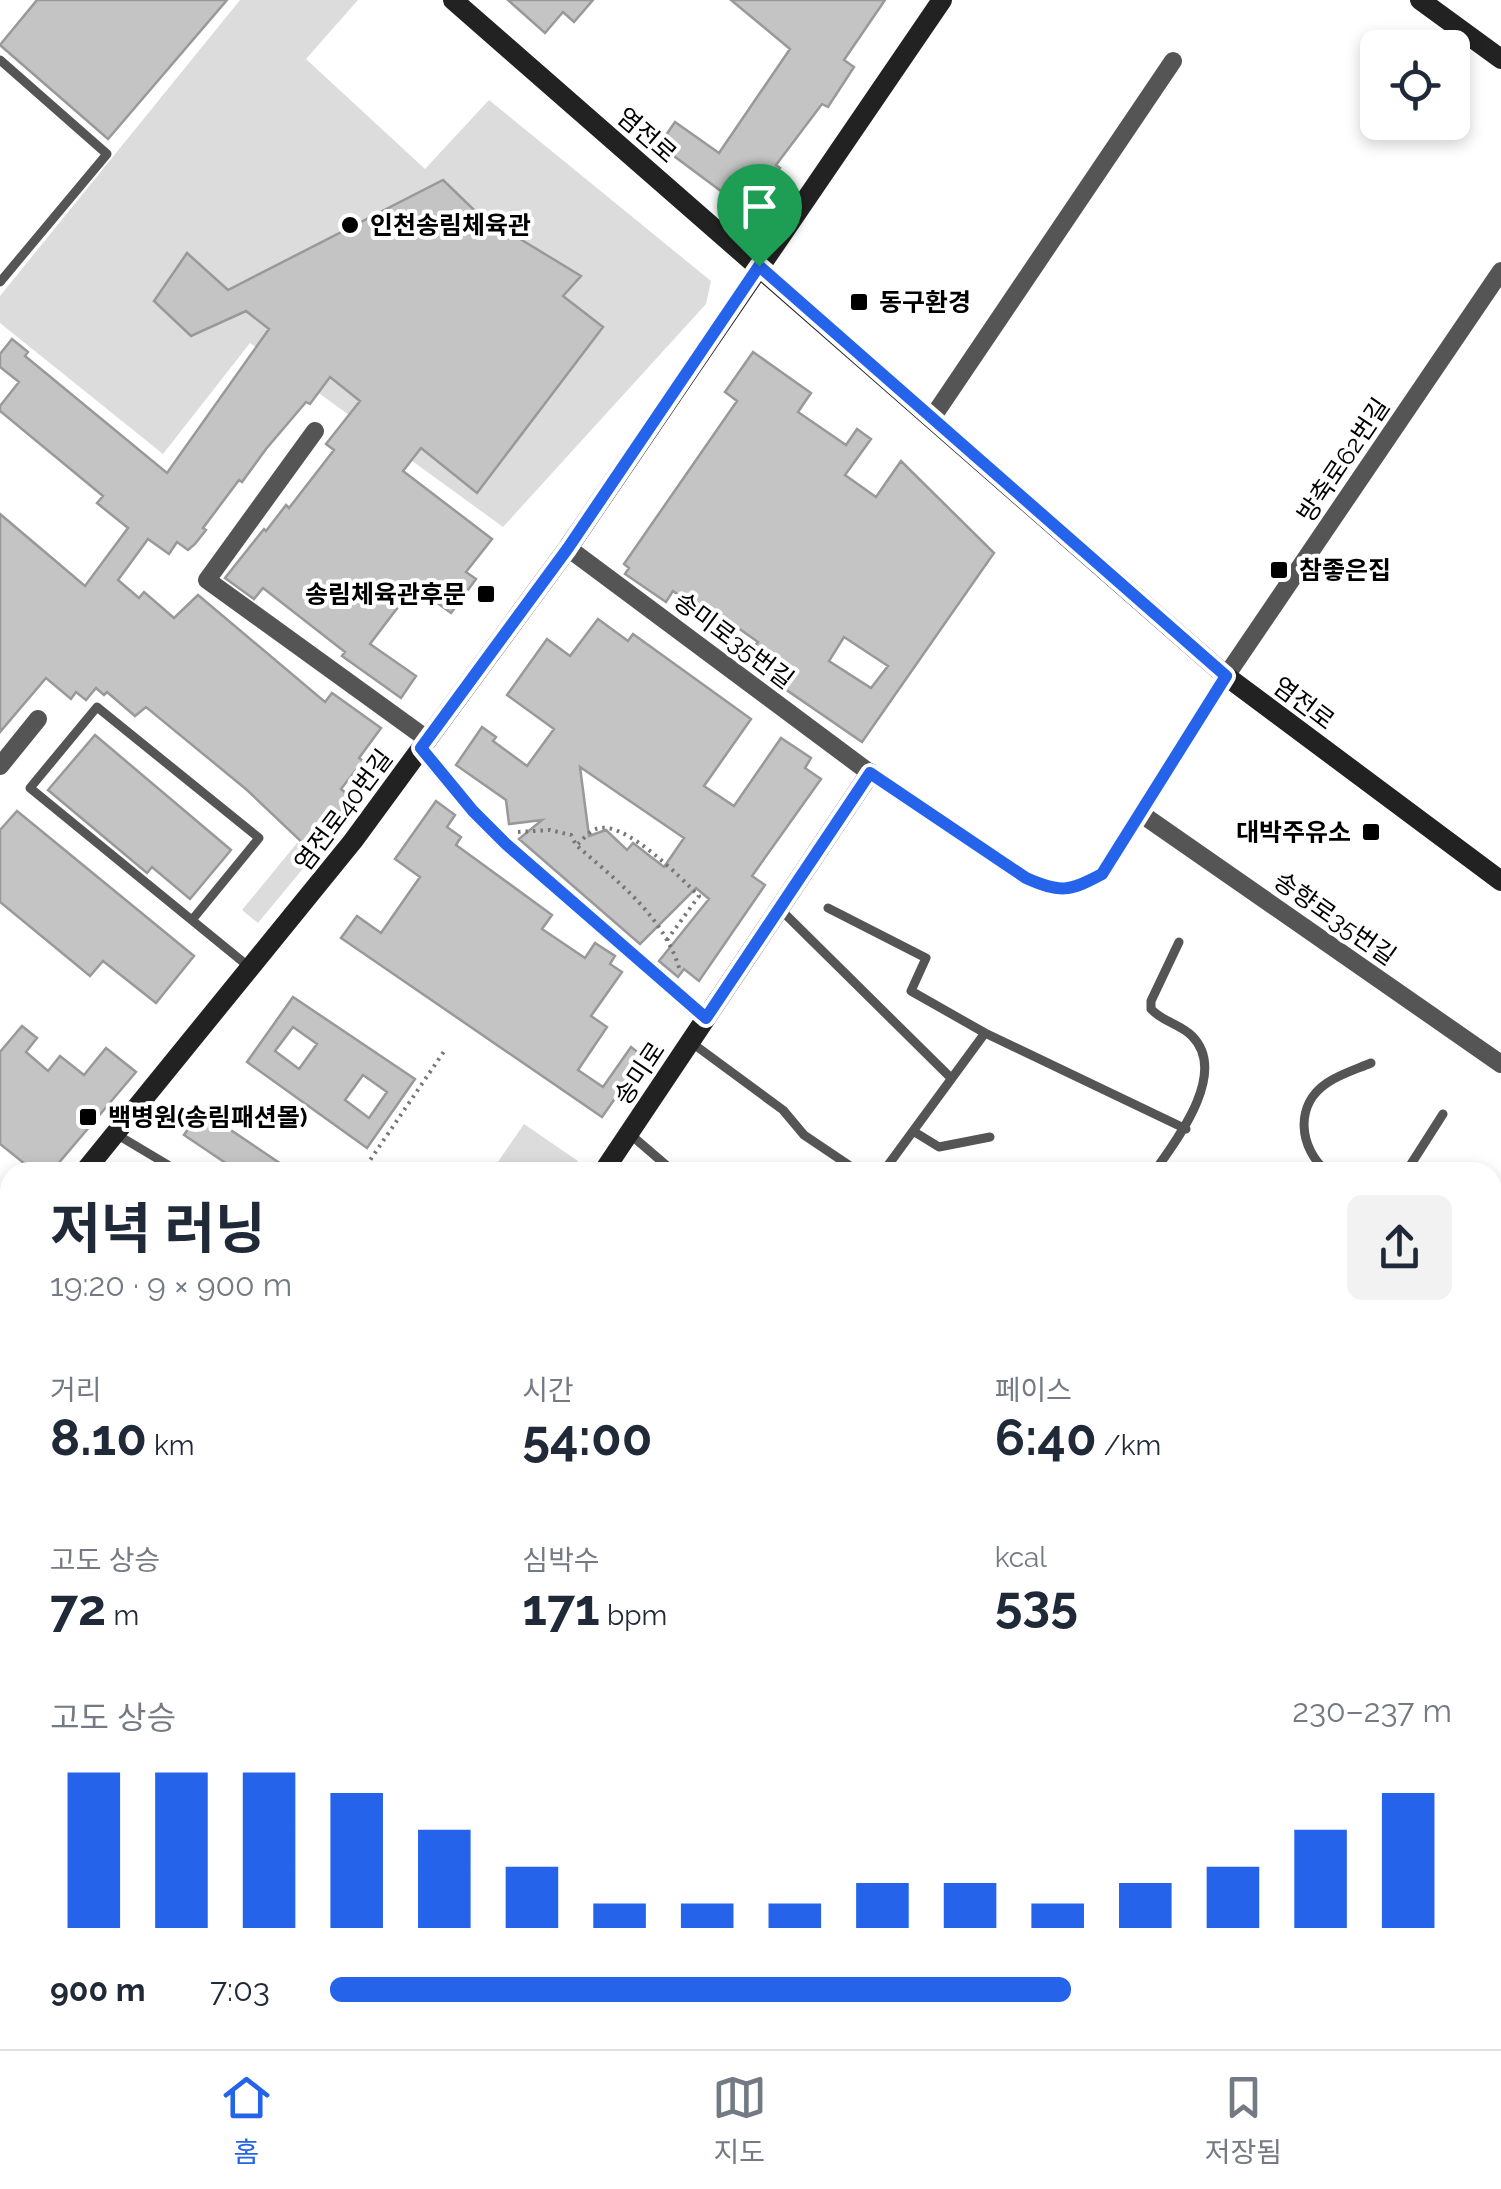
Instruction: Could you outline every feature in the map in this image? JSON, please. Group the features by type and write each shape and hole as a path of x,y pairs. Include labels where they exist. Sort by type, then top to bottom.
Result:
{"street":[{"name":"염전로","path":"453,0 1226,676 1501,881"},
{"name":"염전로40번길","path":"92,1162 353,840 568,548 942,0"},
{"path":"1420,0 1501,59"},
{"path":"932,418 1173,61"},
{"name":"방축로62번길","path":"1226,676 1501,272"},
{"path":"314,431 207,580 424,743 473,811 506,844 706,1018"},
{"name":"송미로35번길","path":"568,548 870,773"},
{"path":"870,773 1026,878 1053,890 1076,888 1102,874 1226,676"},
{"path":"0,766 38,718"},
{"name":"송미로","path":"609,1162 870,773"},
{"name":"송향로35번길","path":"1140,813 1501,1064"}],"lane":[{"path":"0,60 107,154 0,282"},
{"path":"192,920 259,838 98,707 30,788 250,968"},
{"path":"779,908 950,1078"},
{"path":"828,908 926,958 911,991 985,1033 1186,1129"},
{"path":"1161,1162 1186,1129 1203,1084 1205,1065 1193,1036 1152,1009 1179,942"},
{"path":"890,1162 985,1033"},
{"path":"690,1042 782,1110 804,1135 844,1162"},
{"path":"1318,1162 1306,1146 1303,1119 1309,1100 1327,1082 1372,1063"},
{"path":"1412,1162 1443,1114"},
{"path":"913,1131 940,1147 990,1138"},
{"path":"629,1133 662,1162"},
{"path":"116,1134 163,1162"}],"path":[{"path":"576,845 595,829 608,828 648,847 699,896 667,940"},
{"path":"506,844 517,832 550,830 571,835 576,845 634,898 667,940 681,976 683,1000"},
{"path":"369,1162 445,1050"}],"shaded area":[{"name":"인천송림체육관","path":"240,0 358,0 306,59 425,169 489,100 711,281 706,304 503,527 250,343 163,454 0,323 0,296"},
{"path":"297,843 310,853 310,860 258,923 242,910"},
{"path":"524,1124 578,1161 577,1162 498,1162"}],"building":[{"path":"37,0 227,0 108,139 0,45"},
{"path":"508,0 593,0 574,22 563,12 545,33"},
{"path":"731,0 885,0 844,60 854,67 828,107 822,104 776,165 780,168 764,190 737,203 659,145 675,122 719,153 790,49"},
{"path":"443,180 502,237 507,231 581,276 563,296 603,327 477,493 421,448 403,471 492,539 466,572 476,579 451,613 414,586 370,644 416,676 401,698 342,656 345,652 263,588 254,599 225,578 264,529 286,505 289,508 334,450 326,444 360,401 330,377 242,482 239,480 195,544 188,550 177,542 169,554 148,539 118,580 139,598 144,592 174,618 198,595 325,702 332,693 381,728 359,758 363,761 341,789 356,802 321,843 317,839 309,849 247,790 146,707 135,716 107,692 104,695 96,688 86,700 76,692 71,699 46,678 0,732 0,514 85,586 128,528 97,503 103,496 0,411 19,382 0,367 0,354 12,339 28,352 25,356 167,473 269,329 246,311 191,336 154,301 187,253 228,290"},
{"path":"753,352 811,393 798,412 846,445 857,429 871,439 845,475 876,497 901,461 994,553 862,742 756,669 764,657 752,649 758,642 711,609 707,615 673,591 666,602 625,574 629,568 624,564 737,401 725,392","holes":["844,637 888,666 871,688 829,661"]},
{"path":"598,619 628,641 633,634 751,719 704,786 734,806 781,738 811,758 805,768 821,779 752,876 765,885 699,981 684,969 678,977 659,961 709,899 696,888 640,944 519,839 542,820 509,824 506,800 456,765 482,727 496,737 493,741 527,766 554,729 507,695 547,639 570,656","holes":["580,767 684,838 664,867 633,843 627,850 606,830 589,836"]},
{"path":"95,735 231,850 190,899 152,867 147,873 48,790"},
{"path":"436,801 455,815 447,827 461,837 456,845 552,915 542,929 585,958 595,943 615,956 610,964 622,972 591,1016 607,1027 578,1070 603,1087 631,1047 644,1057 602,1117 341,938 357,916 381,933 420,877 395,859"},
{"path":"17,811 194,956 156,1003 103,961 90,976 0,902 0,830"},
{"path":"293,997 415,1079 367,1148 247,1062","holes":["293,1027 317,1044 299,1069 275,1051","363,1075 387,1092 369,1118 345,1100"]},
{"path":"22,1026 37,1038 26,1052 48,1071 60,1056 84,1075 106,1048 136,1072 60,1162 22,1162 0,1144 0,1052"},
{"path":"201,1110 278,1162 224,1162 184,1135"}],"place":[{"name":"인천송림체육관","path":"350,225"},
{"name":"동구환경","path":"859,302"},
{"name":"참좋은집","path":"1279,570"},
{"name":"송림체육관후문","path":"486,594"},
{"name":"대박주유소","path":"1371,832"},
{"name":"백병원(송림패션몰)","path":"88,1117"}],"route":[{"path":"759,266 1226,676 1102,874 1076,888 1053,890 1026,878 870,773 706,1018 506,844 421,748 568,548 759,266"}]}
